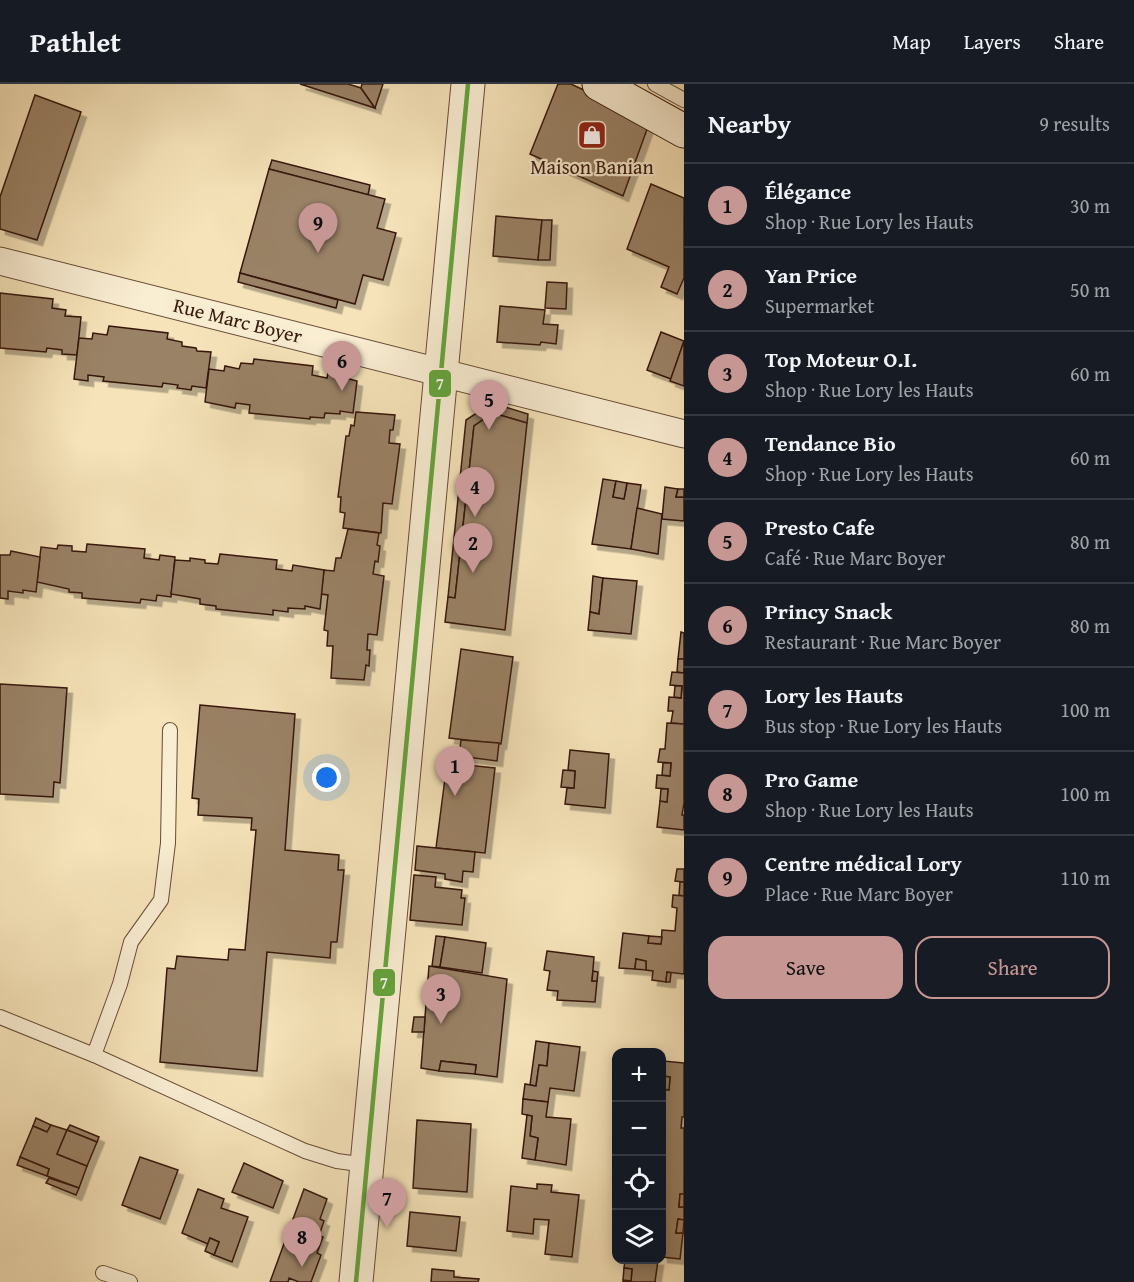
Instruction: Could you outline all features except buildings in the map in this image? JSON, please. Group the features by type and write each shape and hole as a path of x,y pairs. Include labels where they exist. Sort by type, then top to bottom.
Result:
{"street":[{"path":"356,1282 468,84"},
{"path":"599,84 684,131"},
{"name":"Rue Marc Boyer","path":"0,261 684,434"}],"lane":[{"path":"655,84 684,100"},
{"path":"94,1056 120,984 131,942 161,900 168,843 170,730"},
{"path":"0,1017 94,1056 304,1150 337,1161 366,1165"},
{"path":"103,1273 130,1282"}],"transit line":[{"name":"7","path":"356,1282 468,84"}],"place":[{"name":"Maison Banian","path":"592,135"},
{"name":"Centre médical Lory","path":"318,253"},
{"name":"Princy Snack","path":"342,391"},
{"name":"Presto Cafe","path":"489,430"},
{"name":"Tendance Bio","path":"475,517"},
{"name":"Yan Price","path":"473,573"},
{"name":"Élégance","path":"455,796"},
{"name":"Top Moteur O.I.","path":"441,1024"},
{"name":"Lory les Hauts","path":"387,1228"},
{"name":"Pro Game","path":"302,1267"}]}
